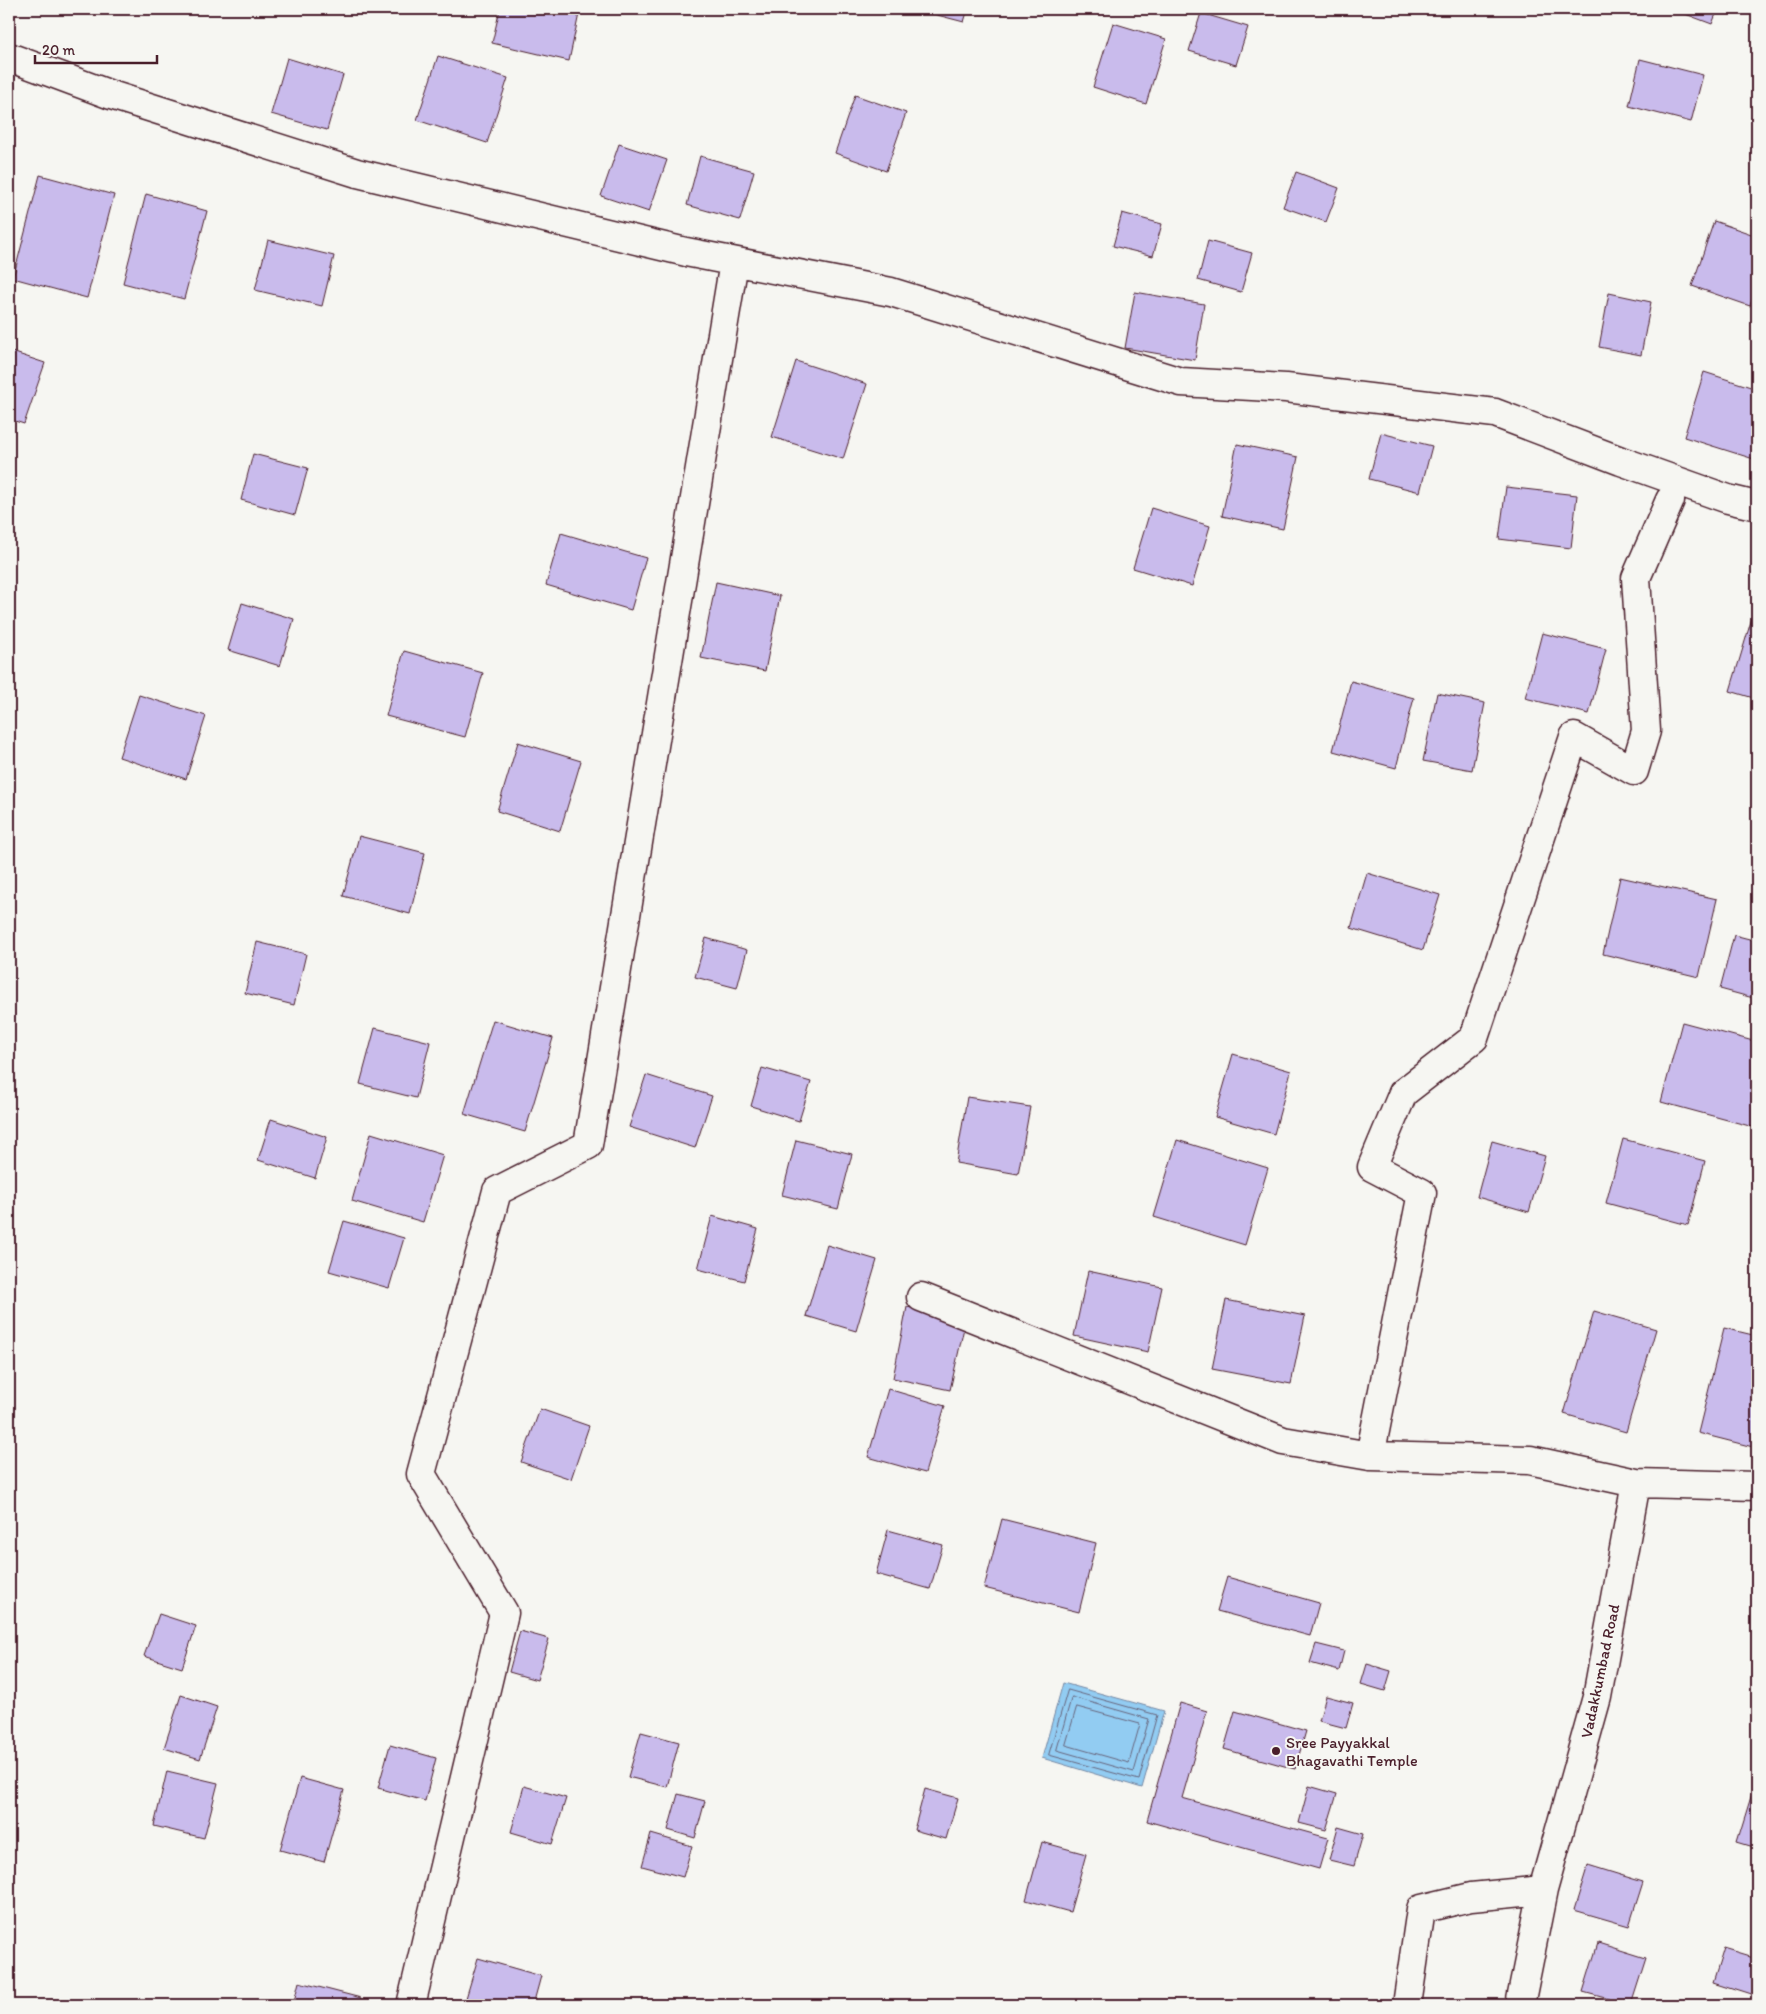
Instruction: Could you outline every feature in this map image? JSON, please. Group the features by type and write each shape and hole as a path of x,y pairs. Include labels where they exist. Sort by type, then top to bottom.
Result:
{"street":[{"path":"9,57 111,95 357,173 657,246 891,292 1181,382 1286,388 1495,414 1648,471 1728,499 1757,506"},
{"path":"411,2005 504,1613 421,1474 497,1191 588,1145 734,262"},
{"path":"1370,1456 1422,1193 1372,1167 1403,1094 1474,1038 1574,737 1634,771 1646,731 1636,578 1670,500"},
{"path":"921,1296 1283,1441 1370,1456 1530,1460 1636,1482 1757,1486"},
{"name":"Vadakkumbad Road","path":"1520,2005 1543,1890 1597,1697 1636,1482"},
{"path":"1407,2005 1421,1909 1471,1897 1543,1890"}],"water":[{"path":"1063,1683 1164,1711 1142,1788 1042,1758"}],"building":[{"path":"500,9 580,9 569,61 492,43"},
{"path":"914,9 968,9 964,22"},
{"path":"1672,9 1718,9 1712,24"},
{"path":"1201,13 1248,27 1236,65 1189,51"},
{"path":"1113,23 1166,39 1146,104 1093,87"},
{"path":"438,56 508,78 487,143 417,120"},
{"path":"287,58 343,75 327,130 271,114"},
{"path":"1640,59 1703,75 1691,122 1629,106"},
{"path":"855,95 906,113 886,171 835,153"},
{"path":"619,144 667,160 649,212 601,196"},
{"path":"700,156 754,171 740,220 687,205"},
{"path":"1296,172 1339,188 1326,222 1283,207"},
{"path":"40,175 114,195 87,298 13,278"},
{"path":"146,194 207,211 184,299 123,283"},
{"path":"1122,213 1162,224 1153,256 1113,246"},
{"path":"1714,221 1757,236 1757,284 1750,306 1692,286"},
{"path":"268,240 334,256 322,306 255,290"},
{"path":"1208,241 1252,253 1241,292 1198,280"},
{"path":"1135,292 1204,304 1195,360 1125,348"},
{"path":"1609,293 1651,302 1641,355 1599,347"},
{"path":"9,351 45,363 24,424 9,419"},
{"path":"796,361 867,384 843,459 772,437"},
{"path":"1704,372 1757,389 1757,460 1684,437"},
{"path":"1381,433 1432,446 1420,492 1369,479"},
{"path":"1237,444 1298,457 1283,529 1222,516"},
{"path":"253,454 308,468 295,515 241,500"},
{"path":"1506,487 1577,495 1571,548 1499,539"},
{"path":"1151,508 1210,526 1192,586 1133,568"},
{"path":"561,533 646,558 631,610 546,585"},
{"path":"716,582 780,596 765,671 701,658"},
{"path":"242,603 294,619 280,666 228,650"},
{"path":"1755,608 1757,609 1757,699 1730,691"},
{"path":"1542,633 1606,649 1589,714 1525,698"},
{"path":"404,651 483,673 465,737 386,716"},
{"path":"1351,681 1414,698 1396,768 1333,751"},
{"path":"1437,693 1485,703 1472,770 1423,761"},
{"path":"139,695 206,716 186,779 119,757"},
{"path":"518,742 581,761 560,831 497,811"},
{"path":"359,836 425,853 410,914 343,896"},
{"path":"1367,873 1440,895 1423,950 1351,928"},
{"path":"1620,877 1717,899 1699,977 1603,954"},
{"path":"1734,935 1757,941 1757,999 1720,989"},
{"path":"706,938 747,950 737,988 695,977"},
{"path":"257,942 306,954 294,1005 245,993"},
{"path":"493,1020 553,1038 525,1132 464,1114"},
{"path":"1682,1022 1757,1042 1757,1128 1661,1102"},
{"path":"375,1028 430,1042 416,1098 360,1084"},
{"path":"1233,1054 1291,1071 1274,1134 1215,1117"},
{"path":"762,1068 811,1082 799,1121 751,1106"},
{"path":"646,1075 712,1096 695,1148 629,1127"},
{"path":"967,1097 1030,1107 1018,1174 956,1163"},
{"path":"271,1119 327,1137 315,1178 258,1160"},
{"path":"371,1133 443,1155 423,1222 352,1201"},
{"path":"1623,1139 1705,1161 1688,1225 1606,1203"},
{"path":"796,1140 852,1154 838,1209 782,1195"},
{"path":"1177,1140 1268,1168 1245,1245 1154,1217"},
{"path":"1492,1141 1545,1156 1529,1212 1477,1197"},
{"path":"712,1216 758,1229 744,1281 698,1269"},
{"path":"344,1221 404,1238 389,1288 329,1271"},
{"path":"827,1245 877,1260 856,1331 806,1316"},
{"path":"1088,1271 1162,1287 1148,1352 1074,1336"},
{"path":"1226,1300 1305,1316 1291,1384 1212,1369"},
{"path":"907,1307 966,1319 950,1390 893,1378"},
{"path":"1594,1311 1656,1329 1626,1432 1564,1414"},
{"path":"1724,1328 1757,1336 1757,1448 1698,1433"},
{"path":"888,1389 945,1406 925,1473 868,1457"},
{"path":"540,1409 589,1426 571,1479 521,1462"},
{"path":"1002,1519 1096,1543 1079,1612 984,1588"},
{"path":"888,1530 943,1545 930,1589 876,1574"},
{"path":"1227,1577 1319,1603 1310,1636 1217,1611"},
{"path":"159,1614 196,1626 182,1668 144,1656"},
{"path":"520,1631 549,1639 537,1680 509,1672"},
{"path":"1316,1644 1344,1651 1339,1671 1310,1663"},
{"path":"1367,1664 1391,1671 1385,1691 1361,1684"},
{"path":"181,1695 217,1707 200,1759 164,1748"},
{"path":"1326,1696 1353,1703 1346,1728 1319,1721"},
{"path":"1180,1703 1207,1711 1182,1798 1328,1838 1319,1869 1147,1821"},
{"path":"1235,1711 1306,1731 1295,1769 1224,1749"},
{"path":"641,1732 679,1742 667,1787 628,1777"},
{"path":"390,1745 436,1758 425,1801 378,1788"},
{"path":"167,1771 218,1783 204,1838 154,1826"},
{"path":"300,1778 344,1790 324,1862 280,1850"},
{"path":"524,1786 566,1798 552,1844 511,1832"},
{"path":"1309,1786 1337,1794 1326,1830 1299,1823"},
{"path":"1754,1787 1757,1788 1757,1848 1737,1842"},
{"path":"925,1789 958,1798 946,1839 914,1830"},
{"path":"678,1794 705,1801 695,1838 668,1830"},
{"path":"1338,1827 1363,1834 1354,1866 1329,1860"},
{"path":"651,1834 692,1846 683,1877 642,1866"},
{"path":"1042,1842 1086,1854 1070,1912 1026,1900"},
{"path":"1588,1865 1643,1882 1629,1926 1574,1910"},
{"path":"1598,1943 1646,1958 1631,2005 1583,1992"},
{"path":"1724,1948 1757,1958 1757,1997 1713,1983"},
{"path":"478,1958 541,1976 533,2005 464,2005"},
{"path":"299,1982 361,1998 359,2005 293,2005"}],"place":[{"name":"Sree Payyakkal Bhagavathi Temple","path":"1276,1751"}]}
